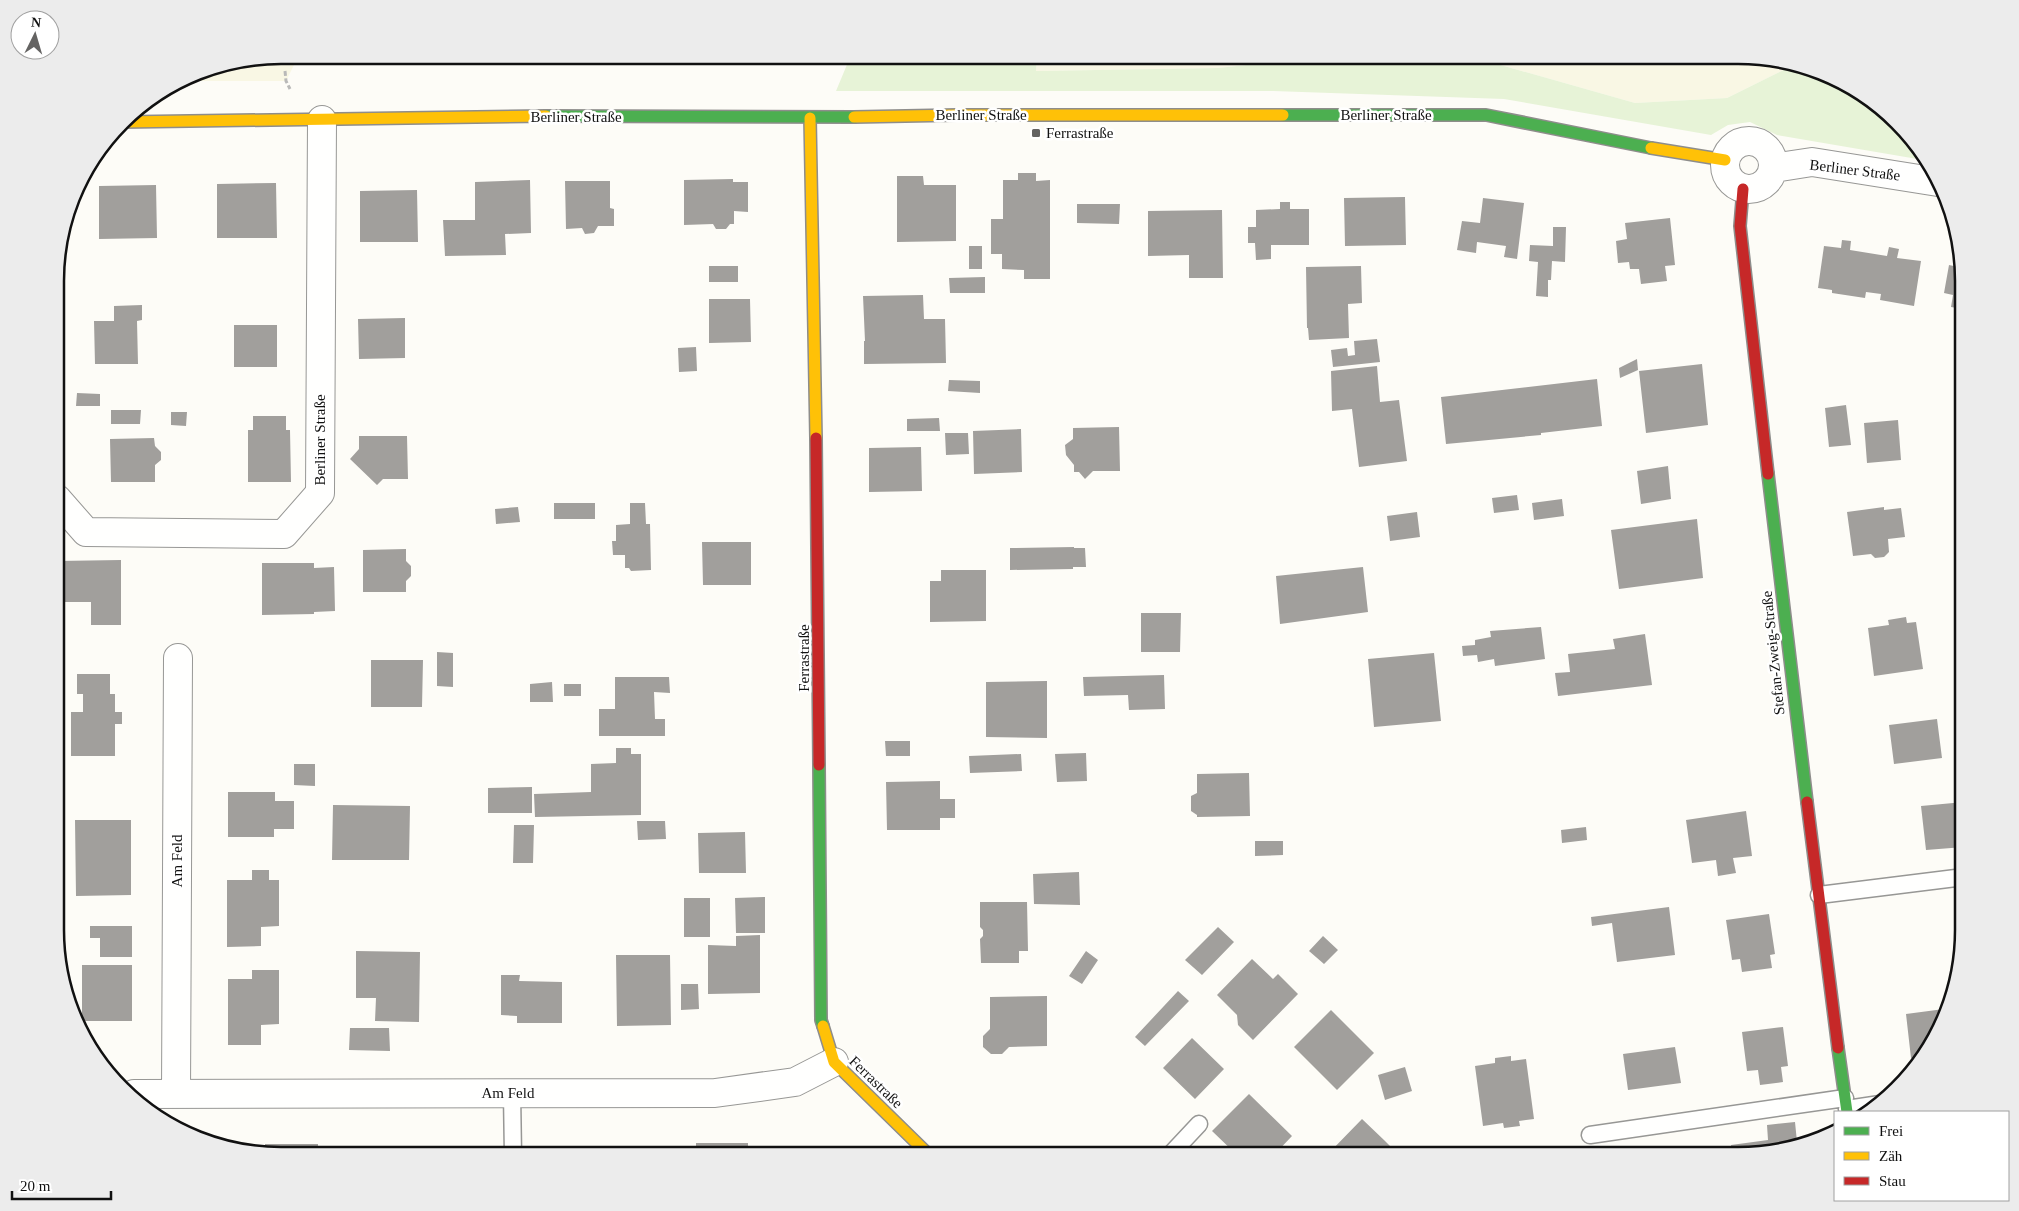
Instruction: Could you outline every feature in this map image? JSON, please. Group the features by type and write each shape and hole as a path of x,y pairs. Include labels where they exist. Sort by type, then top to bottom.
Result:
{"street":[{"name":"Berliner Straße","path":"133,122 479,116 810,118 957,115 1486,115 1612,141 1725,160"},
{"name":"Ferrastraße","path":"810,118 818,579 821,1020 834,1062 921,1147"},
{"name":"Berliner Straße","path":"64,507 86,532 284,534 320,493 322,120"},
{"path":"1749,140 1767,149 1771,154 1773,168 1771,175 1762,186 1749,190 1743,189 1732,183 1727,177 1725,160 1731,148 1736,144 1749,140"},
{"name":"Berliner Straße","path":"1773,168 1812,162 1931,181"},
{"name":"Stefan-Zweig-Straße","path":"1743,189 1740,226 1794,711 1847,1106"},
{"name":"Am Feld","path":"176,1094 178,658"},
{"name":"Am Feld","path":"139,1094 716,1093 795,1082 834,1062"}],"lane":[{"path":"1819,895 1955,878"},
{"path":"512,1093 513,1147"},
{"path":"1590,1135 1867,1105"},
{"path":"1177,1147 1198,1124"}],"shaded area":[{"path":"266,64 294,64 286,81 196,81 238,68"},
{"path":"1036,64 1256,64 1218,68 1036,71"},
{"path":"1497,64 1753,64 1786,69 1727,98 1635,103"}],"green space":[{"path":"847,64 1036,64 1036,71 1218,68 1256,64 1497,64 1635,103 1727,98 1786,69 1821,80 1859,100 1892,127 1918,159 1777,135 1750,122 1728,125 1711,135 1504,99 1273,91 836,91"}],"building":[{"path":"1018,173 1036,173 1036,181 1050,180 1050,279 1024,279 1024,270 1002,269 1002,254 991,254 991,219 1003,219 1003,180 1018,180"},
{"path":"897,176 923,176 924,185 956,185 956,241 897,242"},
{"path":"733,179 733,182 748,182 748,212 734,211 734,224 730,224 726,229 716,229 713,224 684,225 684,180"},
{"path":"530,180 531,233 505,234 506,255 445,256 443,220 475,220 475,182"},
{"path":"565,181 610,181 610,208 614,209 614,226 598,226 594,233 585,234 582,228 566,229"},
{"path":"276,183 277,238 217,238 217,184"},
{"path":"156,185 157,238 99,239 99,186"},
{"path":"417,190 418,242 360,242 360,191"},
{"path":"1405,197 1406,245 1345,246 1344,198"},
{"path":"1483,198 1524,203 1517,259 1504,257 1506,246 1477,242 1476,253 1457,250 1462,221 1480,223"},
{"path":"1280,202 1290,202 1290,209 1309,209 1309,245 1271,245 1271,259 1256,260 1255,243 1248,243 1248,227 1256,227 1256,210 1280,209"},
{"path":"1077,204 1120,204 1119,224 1077,223"},
{"path":"1222,210 1223,278 1189,278 1189,255 1148,256 1148,211"},
{"path":"1670,218 1675,265 1665,266 1667,281 1641,284 1639,269 1630,269 1629,262 1618,263 1616,241 1627,239 1625,223"},
{"path":"1553,227 1566,227 1565,262 1552,261 1551,280 1548,280 1548,297 1536,296 1538,262 1529,261 1530,245 1553,246"},
{"path":"1842,240 1851,241 1850,250 1887,256 1889,247 1899,249 1897,258 1921,261 1914,306 1880,300 1881,294 1866,292 1865,298 1832,293 1832,290 1818,288 1824,246 1841,248"},
{"path":"969,246 982,246 982,269 969,269"},
{"path":"1949,265 1955,266 1955,308 1951,307 1953,295 1944,293"},
{"path":"709,266 738,266 738,282 709,282"},
{"path":"1361,266 1362,303 1348,304 1349,338 1309,340 1307,328 1306,267"},
{"path":"985,277 985,293 950,293 949,278"},
{"path":"923,295 924,319 945,319 946,363 864,364 863,296"},
{"path":"709,299 750,299 751,342 709,343"},
{"path":"142,305 142,320 137,321 138,364 95,364 94,321 114,321 114,306"},
{"path":"405,318 405,358 359,359 358,319"},
{"path":"234,325 277,325 277,367 234,367"},
{"path":"1377,339 1380,362 1333,367 1331,350 1347,348 1348,356 1355,355 1354,341"},
{"path":"696,347 697,371 679,372 678,348"},
{"path":"1637,359 1638,370 1620,378 1619,368"},
{"path":"1702,364 1708,425 1646,433 1639,371"},
{"path":"1377,366 1380,402 1399,400 1407,461 1359,467 1352,409 1332,411 1331,371"},
{"path":"1597,379 1602,426 1541,433 1541,435 1446,444 1441,397"},
{"path":"949,380 980,381 980,393 948,391"},
{"path":"77,393 100,394 100,406 76,406"},
{"path":"1846,405 1851,445 1829,447 1825,408"},
{"path":"111,410 141,410 140,424 111,424"},
{"path":"171,412 187,412 186,426 171,425"},
{"path":"253,416 286,416 286,430 290,430 291,482 248,482 248,430 253,430"},
{"path":"939,418 940,431 907,431 907,419"},
{"path":"1898,420 1901,460 1867,463 1864,423"},
{"path":"1119,427 1120,471 1093,471 1085,479 1079,472 1074,472 1074,465 1066,455 1065,445 1073,439 1073,428"},
{"path":"1021,429 1022,472 974,474 973,431"},
{"path":"945,433 968,433 969,454 946,455"},
{"path":"359,436 407,436 408,479 383,479 377,485 350,459 359,449"},
{"path":"154,438 155,446 161,452 161,460 155,465 155,482 111,482 110,439"},
{"path":"921,447 922,491 869,492 869,448"},
{"path":"1668,466 1671,499 1641,504 1637,471"},
{"path":"1517,495 1519,510 1494,513 1492,498"},
{"path":"1562,499 1564,516 1534,520 1532,503"},
{"path":"554,503 595,503 595,519 554,519"},
{"path":"630,503 645,503 646,524 650,524 651,570 631,571 629,568 625,568 625,555 613,555 612,541 616,541 616,525 630,524"},
{"path":"518,507 520,522 496,524 495,509"},
{"path":"1884,507 1884,510 1901,508 1905,537 1888,539 1889,552 1884,557 1875,558 1871,554 1853,556 1847,512"},
{"path":"1417,512 1420,537 1390,541 1387,516"},
{"path":"1697,519 1703,578 1619,589 1611,530"},
{"path":"702,542 751,542 751,585 703,585"},
{"path":"1010,548 1085,548 1086,567 1010,570"},
{"path":"406,549 406,561 411,566 411,576 406,581 406,592 363,592 363,550"},
{"path":"121,560 121,625 91,625 91,602 64,602 64,561"},
{"path":"262,563 314,563 314,568 334,567 335,611 314,612 314,614 262,615"},
{"path":"1363,567 1368,612 1280,624 1276,576"},
{"path":"941,570 986,570 986,621 930,622 930,581 941,581"},
{"path":"1141,613 1181,613 1180,652 1141,652"},
{"path":"1906,617 1907,623 1916,622 1923,669 1874,676 1868,628 1889,625 1888,620"},
{"path":"1541,627 1545,659 1495,666 1494,659 1478,662 1477,655 1463,656 1462,646 1475,645 1475,640 1491,637 1490,631"},
{"path":"1645,634 1652,685 1558,696 1555,673 1570,672 1568,654 1615,649 1613,639"},
{"path":"437,652 453,653 453,687 437,686"},
{"path":"1434,653 1441,721 1374,727 1368,659"},
{"path":"371,660 423,660 422,707 371,707"},
{"path":"77,674 110,674 110,694 115,694 115,712 122,712 122,724 115,724 115,756 71,756 71,712 83,712 83,694 77,694"},
{"path":"1164,675 1165,709 1129,710 1128,695 1084,696 1083,677"},
{"path":"615,677 669,677 670,693 654,692 655,719 665,719 665,736 599,736 599,709 615,709"},
{"path":"1047,681 1047,738 986,737 986,682"},
{"path":"552,682 553,702 530,702 530,684"},
{"path":"564,684 581,684 581,696 564,696"},
{"path":"1937,719 1942,758 1894,764 1889,725"},
{"path":"885,741 910,741 910,756 886,756"},
{"path":"616,748 631,748 631,754 641,754 641,815 535,817 534,794 591,792 591,764 616,763"},
{"path":"1086,753 1087,781 1057,782 1055,754"},
{"path":"1021,754 1022,771 970,773 969,756"},
{"path":"294,764 315,764 315,786 294,785"},
{"path":"1249,773 1250,816 1197,817 1191,811 1191,796 1197,793 1197,774"},
{"path":"940,781 940,799 955,799 955,818 940,818 940,830 887,830 886,782"},
{"path":"532,787 532,813 488,813 488,788"},
{"path":"228,792 275,792 275,801 294,801 294,829 274,829 274,837 228,837"},
{"path":"1955,803 1955,848 1926,850 1921,806"},
{"path":"333,805 410,806 409,860 332,860"},
{"path":"1746,811 1752,856 1733,858 1736,873 1718,876 1716,860 1692,863 1686,820"},
{"path":"75,820 131,820 131,895 76,896"},
{"path":"637,821 665,821 666,839 638,840"},
{"path":"514,825 534,825 533,863 513,863"},
{"path":"1586,827 1587,840 1562,843 1561,830"},
{"path":"745,832 746,873 699,873 698,833"},
{"path":"1255,841 1283,841 1283,855 1255,856"},
{"path":"252,870 269,870 269,880 279,880 279,926 261,927 261,946 227,947 227,880 252,880"},
{"path":"1079,872 1080,905 1034,904 1033,874"},
{"path":"765,897 765,933 736,933 735,898"},
{"path":"684,898 710,898 710,937 684,937"},
{"path":"980,902 1027,902 1028,951 1019,951 1019,963 981,963 980,939 983,936 983,930 980,927"},
{"path":"1669,907 1675,955 1617,962 1612,923 1592,926 1591,917"},
{"path":"1769,914 1775,954 1770,955 1772,968 1742,972 1740,959 1732,960 1726,920"},
{"path":"90,926 132,926 132,957 100,957 100,938 90,938"},
{"path":"1218,927 1234,942 1202,975 1185,960"},
{"path":"760,935 760,993 708,994 708,945 736,946 736,936"},
{"path":"1323,936 1338,950 1324,964 1309,951"},
{"path":"356,951 420,952 419,1022 375,1021 376,998 356,998"},
{"path":"1086,951 1098,960 1082,984 1069,976"},
{"path":"616,955 670,955 671,1025 617,1026"},
{"path":"1252,959 1273,979 1278,974 1298,994 1253,1040 1238,1025 1237,1015 1217,995"},
{"path":"82,965 132,965 132,1021 84,1021 82,1017"},
{"path":"252,970 279,970 279,1024 261,1025 261,1045 228,1045 228,979 252,979"},
{"path":"501,975 520,975 519,981 562,982 562,1023 517,1023 517,1016 501,1015"},
{"path":"681,984 698,984 699,1009 681,1010"},
{"path":"1178,991 1189,1001 1145,1046 1135,1037"},
{"path":"1047,996 1047,1046 1009,1047 1002,1054 991,1054 983,1047 983,1036 990,1029 990,997"},
{"path":"1940,1009 1919,1051 1911,1058 1906,1014"},
{"path":"1331,1010 1374,1053 1337,1090 1294,1047"},
{"path":"1783,1027 1788,1066 1781,1067 1783,1082 1760,1085 1758,1070 1747,1071 1742,1032"},
{"path":"350,1028 389,1028 390,1051 349,1050"},
{"path":"1192,1038 1224,1069 1195,1099 1163,1068"},
{"path":"1675,1047 1681,1083 1628,1090 1623,1054"},
{"path":"1511,1056 1511,1061 1526,1059 1534,1119 1519,1121 1520,1126 1504,1128 1503,1123 1483,1126 1475,1066 1495,1063 1495,1058"},
{"path":"1405,1067 1412,1091 1385,1100 1378,1075"},
{"path":"1249,1094 1292,1136 1282,1147 1229,1147 1212,1131"},
{"path":"1362,1119 1391,1147 1335,1147"},
{"path":"1795,1122 1797,1139 1753,1147 1731,1147 1731,1145 1768,1140 1767,1125"},
{"path":"696,1143 748,1143 748,1147 696,1147"},
{"path":"265,1144 318,1144 318,1147 265,1147"}],"traffic: fast":[{"path":"1283,115 1486,115 1651,148"},
{"path":"546,116 854,117"},
{"path":"1768,474 1807,802"},
{"path":"819,765 821,1020 823,1026"},
{"path":"1838,1048 1847,1111"}],"traffic: slow":[{"path":"854,117 957,115 1283,115"},
{"path":"133,122 546,116"},
{"path":"810,118 816,438"},
{"path":"1651,148 1725,160"},
{"path":"823,1026 834,1062 921,1147"}],"traffic: jam":[{"path":"1743,189 1740,226 1768,474"},
{"path":"816,438 819,765"},
{"path":"1807,802 1838,1048"}],"place":[{"name":"Ferrastraße","path":"1036,133"}]}
